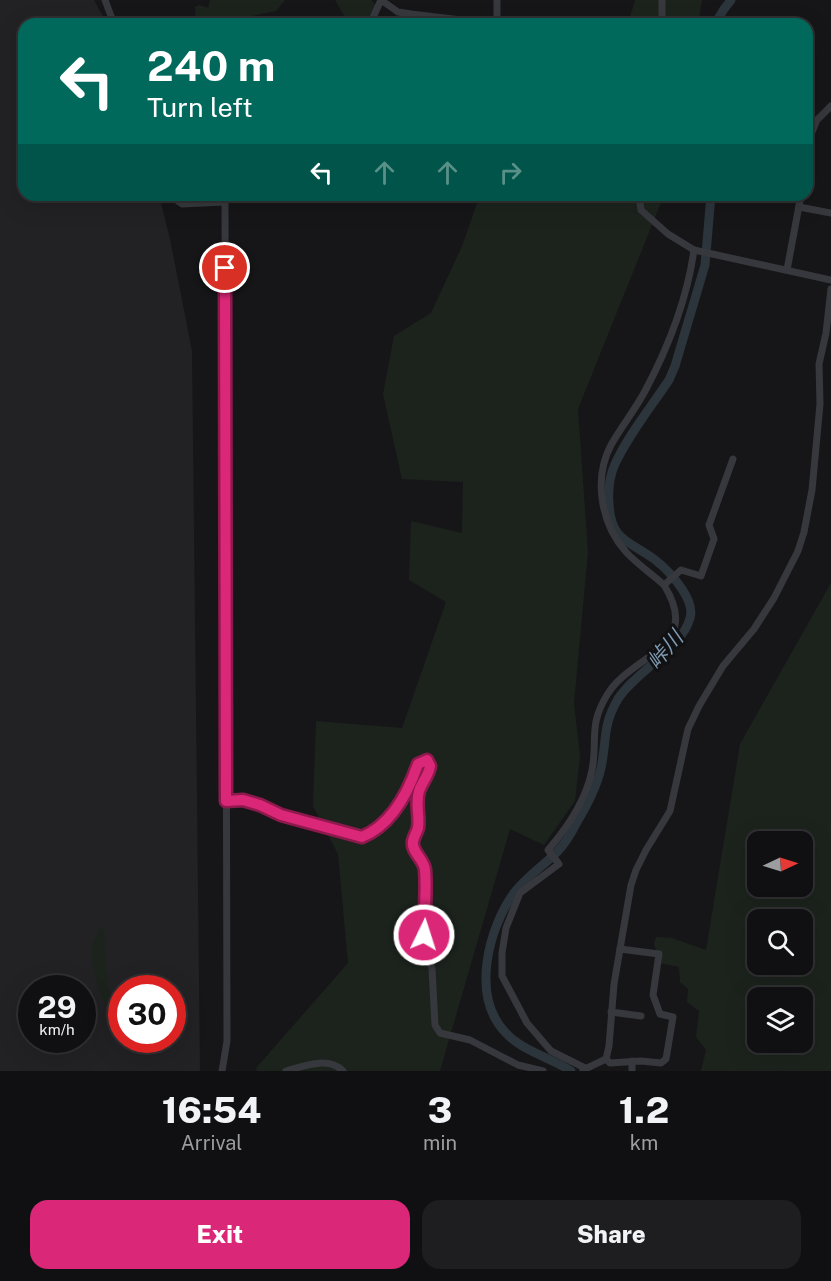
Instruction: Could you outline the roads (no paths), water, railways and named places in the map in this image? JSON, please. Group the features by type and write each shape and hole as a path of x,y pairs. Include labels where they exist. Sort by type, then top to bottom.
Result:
{"street":[{"path":"105,0 110,18"},
{"path":"373,18 381,0 398,12 445,18"},
{"path":"496,18 497,0"},
{"path":"662,0 662,18"},
{"path":"813,131 818,120 831,106"},
{"path":"178,201 182,204 204,201"},
{"path":"222,1071 227,1041 225,201"},
{"path":"640,201 641,210 668,234 694,249 831,280"},
{"path":"787,270 800,201"},
{"path":"799,207 831,213"},
{"path":"606,1059 583,1070 551,1051 527,1023 502,976 505,936 520,893 559,864 548,850 566,830 581,803 592,770 595,723 600,707 610,690 624,675 656,653 667,642 674,626 676,612 672,598 664,585 626,552 617,540 609,526 600,486 604,461 611,446 640,400 664,354 690,279 694,249"},
{"path":"606,1059 609,1046 610,1012 620,949 636,870 670,811 688,729 723,666 754,629 774,598 798,551 804,532 812,490 820,404 819,363 826,333 831,289"},
{"path":"664,585 681,570 701,576 714,539 709,525 733,459"},
{"path":"226,801 243,800 281,815 362,837 370,834 387,819 405,795 418,764 427,760 430,772 420,789 416,804 418,827 413,849 425,870 424,935 432,969 435,1025 440,1033 470,1040 506,1060 543,1071"},
{"path":"606,1059 610,1063 649,1061 662,1063 666,1059 674,1017 660,1014 653,994 659,954 620,949"},
{"path":"610,1012 641,1016"},
{"path":"632,1061 632,1071"},
{"path":"286,1071 322,1063 333,1064 344,1071"}],"waterway":[{"name":"峠川","path":"719,18 731,0"},
{"name":"峠川","path":"571,1071 520,1045 505,1032 488,1000 487,962 497,925 514,893 563,845 594,789 603,758 609,717 618,699 635,679 678,640 690,618 688,599 673,577 658,562 617,533 610,516 609,494 615,464 633,431 669,380 675,366 705,265 710,201"}]}
